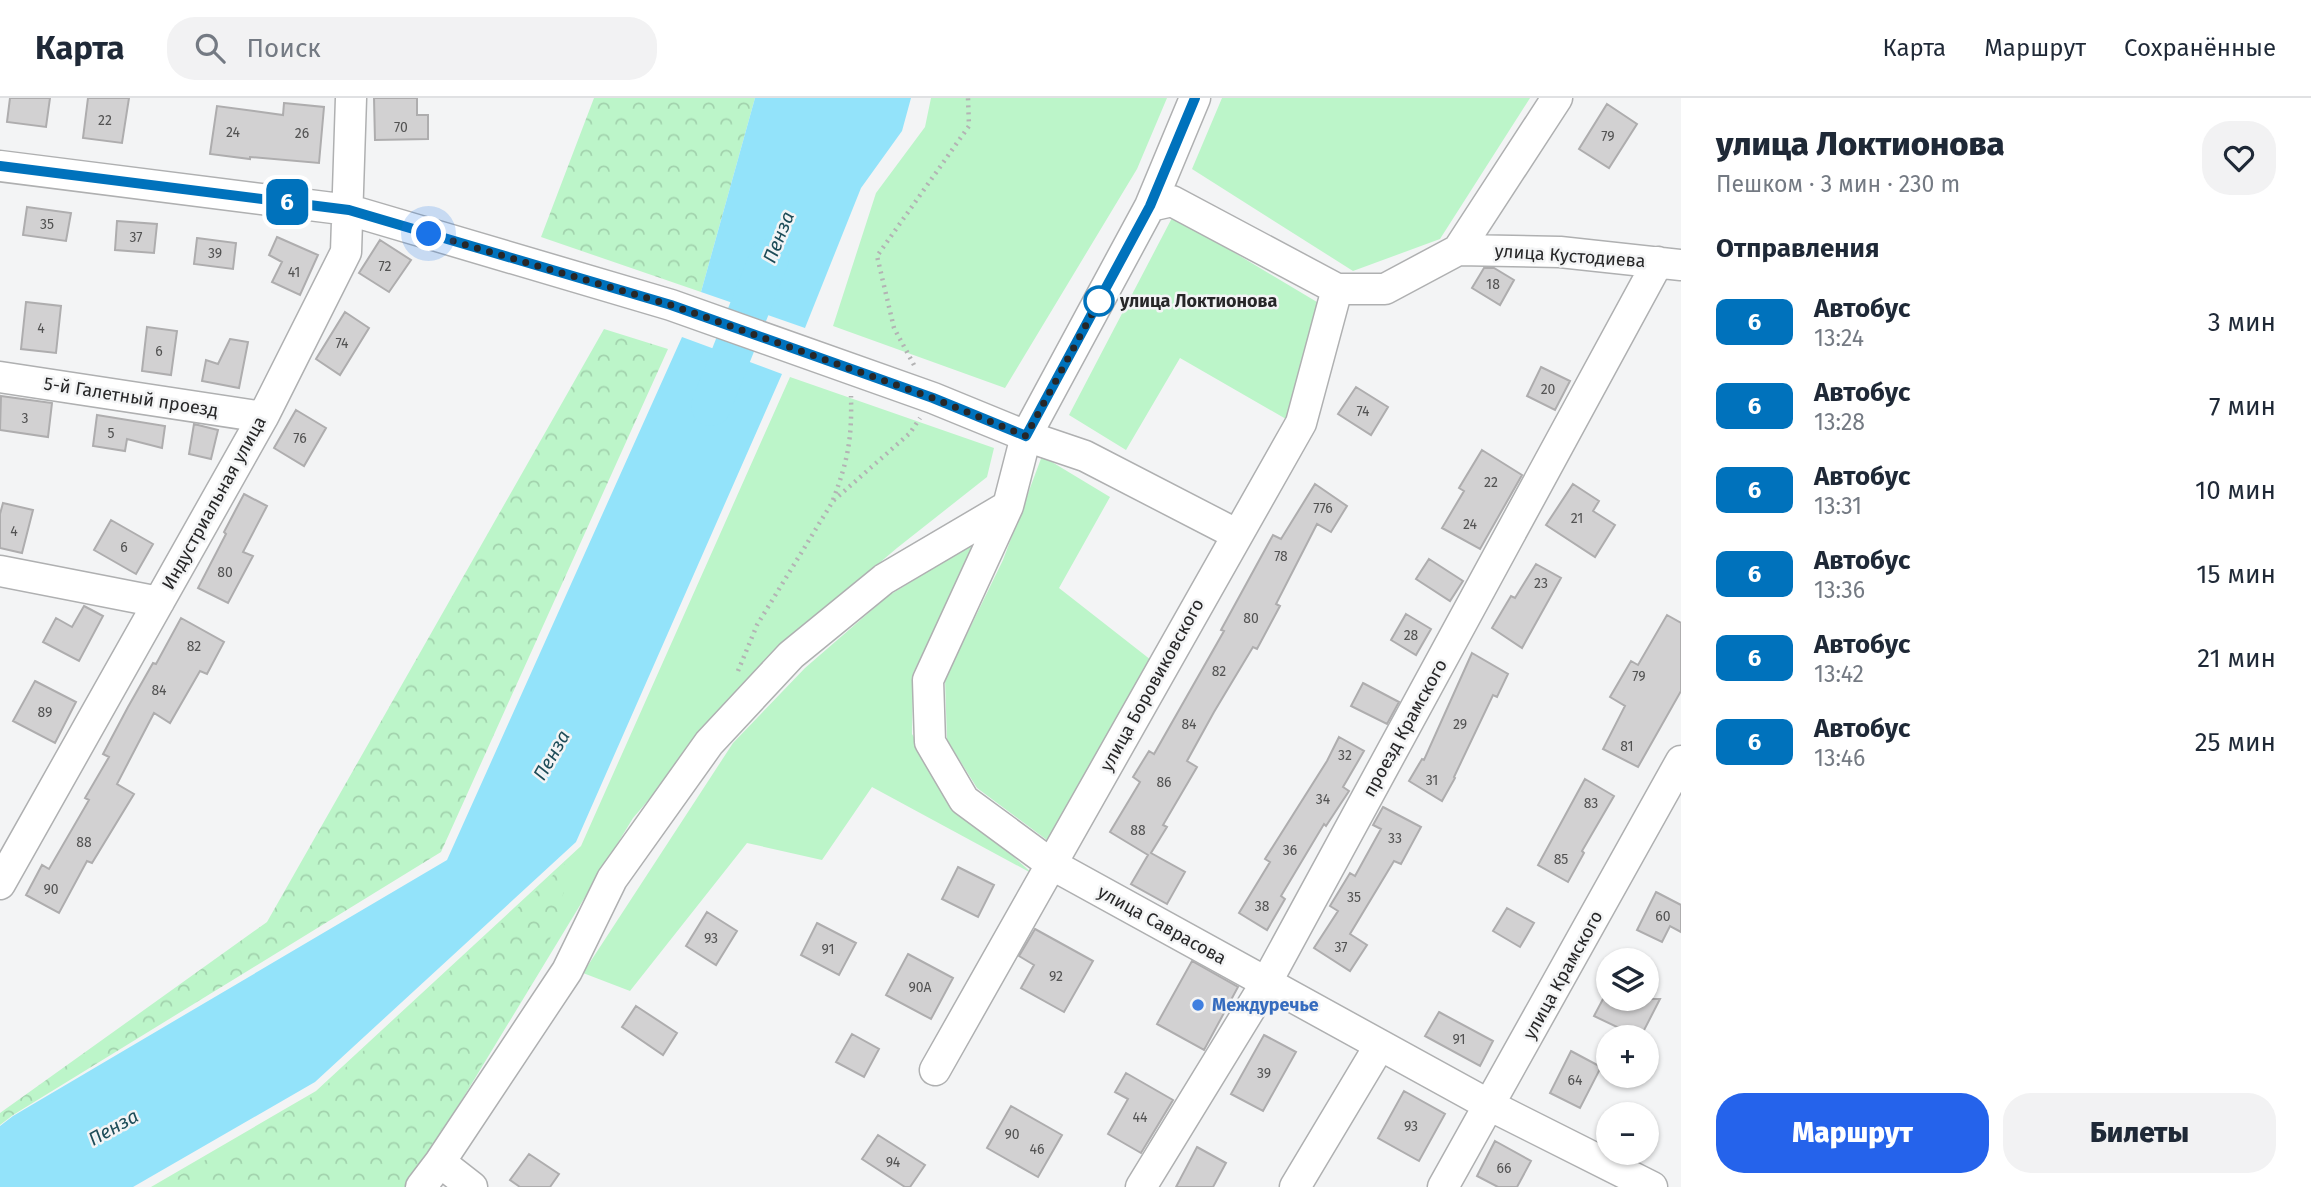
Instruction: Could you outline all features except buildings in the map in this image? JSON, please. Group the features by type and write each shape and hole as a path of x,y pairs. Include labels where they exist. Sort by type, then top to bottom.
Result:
{"street":[{"name":"Индустриальная улица","path":"0,884 263,417 346,253 351,98"},
{"path":"1150,206 1195,98"},
{"path":"1150,206 1172,201 1337,289 1385,289 1458,250 1556,98"},
{"path":"0,166 349,210 671,305 807,352 1085,456 1237,534"},
{"name":"улица Саврасова","path":"1150,206 1026,436 1008,506 928,680 930,742 964,800 1051,864 1490,1106 1652,1187"},
{"name":"улица Кустодиева","path":"1458,250 1560,252 1669,264"},
{"name":"проезд Крамского","path":"1141,1187 1266,983 1669,264"},
{"name":"улица Боровиковского","path":"936,1070 1301,423 1337,289"},
{"name":"5-й Галетный проезд","path":"0,377 263,417"},
{"path":"421,1187 567,971 612,880 709,743 791,655 884,579 1008,506"},
{"path":"0,571 159,602"},
{"name":"улица Крамского","path":"1443,1187 1681,761"},
{"path":"1296,1187 1380,1045"},
{"path":"440,1162 472,1187"}],"path":[{"path":"833,501 910,433 933,398 894,328 877,256 970,126 968,98"},
{"path":"738,672 757,625 833,501 847,463 851,426 849,368"}],"green space":[{"path":"594,98 755,98 701,292 541,237"},
{"path":"931,98 1167,98 1137,169 1005,388 833,326 876,193 925,127"},
{"path":"1222,98 1530,98 1440,239 1353,271 1192,169"},
{"path":"1173,216 1322,305 1286,419 1180,358 1126,450 1069,415"},
{"path":"604,329 668,349 441,852 0,1125 0,1113 267,922"},
{"path":"790,377 994,448 987,477 897,548 781,646 633,818 409,1187 151,1187 316,1091 581,846"},
{"path":"1042,456 1110,497 1059,588 1151,660 1051,843 977,788 947,740 945,679 1003,560"},
{"path":"981,539 913,673 912,734 955,805 1033,874 872,787 822,860 747,843 630,991 583,973 733,743 805,668 888,596"},
{"path":"565,864 571,867 542,967 405,1187 160,1187 318,1093"}],"water":[{"path":"755,98 911,98 902,131 861,188 805,328 701,292"},
{"path":"682,337 782,374 576,842 315,1082 133,1187 0,1187 0,1126 13,1116 447,860"}],"waterway":[{"name":"Пенза","path":"711,406 769,259"}],"bus line":[{"name":"6","path":"0,166 349,210 671,305 933,398 1026,436 1150,206 1195,98"}],"place":[{"name":"улица Локтионова","path":"1099,301"},
{"name":"Междуречье","path":"1198,1005"}],"route":[{"path":"429,234 671,305 933,398 1026,436 1099,301"}]}
